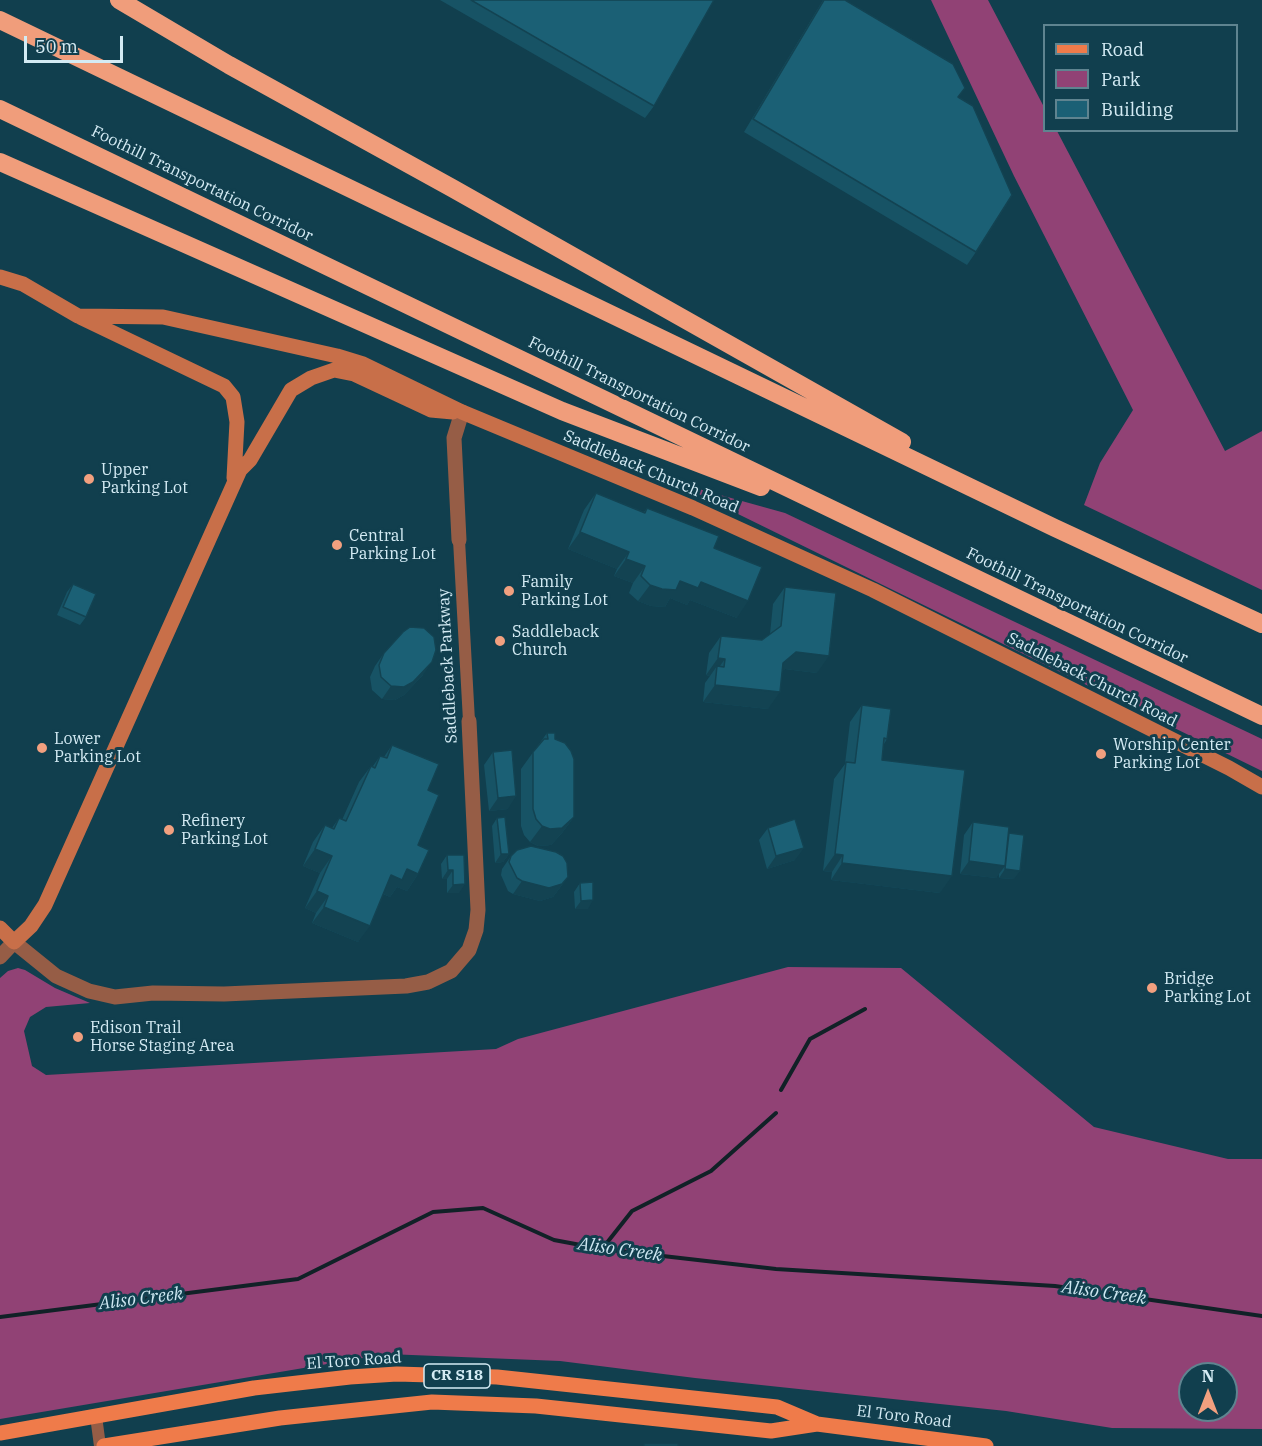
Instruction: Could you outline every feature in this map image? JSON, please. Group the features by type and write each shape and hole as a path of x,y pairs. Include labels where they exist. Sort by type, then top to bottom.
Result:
{"highway":[{"path":"120,0 229,65 1055,528"},
{"path":"0,20 1055,528 1262,624"},
{"name":"Foothill Transportation Corridor","path":"0,109 1262,716"},
{"path":"0,162 562,411 880,533"}],"main road":[{"name":"Saddleback Church Road","path":"0,277 23,284 78,316 163,317 337,356 363,364 462,412 693,508 873,590 1262,787"},
{"path":"78,316 224,386 232,397 237,422 234,484"},
{"path":"0,928 14,942 31,926 45,905 240,470 250,460 291,390 311,378 334,370 354,375 431,410 462,412"},
{"name":"El Toro Road","path":"0,1433 254,1388 397,1374 497,1377 777,1407 817,1424 986,1446"},
{"name":"El Toro Road","path":"102,1446 280,1418 432,1402 536,1406 771,1431 817,1424"}],"street":[{"name":"Saddleback Parkway","path":"14,942 56,976 89,991 115,996 406,986 428,982 452,971 469,950 476,930 478,910 454,438 462,412"},
{"path":"0,957 14,942"},
{"path":"96,1416 102,1446"}],"green space":[{"path":"931,0 988,0 1043,105 1043,132 1058,132 1225,451 1262,431 1262,590 1084,505 1100,463 1133,410 1014,176"},
{"path":"652,476 785,513 1262,739 1262,771 738,514"},
{"path":"788,967 901,968 1094,1127 1228,1159 1262,1159 1262,1429 1112,1428 1006,1411 695,1378 560,1361 387,1354 0,1419 0,978 8,971 18,968 25,970 55,988 90,1003 46,1007 30,1017 24,1031 32,1066 46,1075 496,1049 518,1039"}],"building":[{"path":"471,0 714,0 654,106"},
{"path":"824,0 845,0 953,64 965,88 958,97 973,106 1012,195 976,252 753,119"},
{"path":"596,493 645,513 647,508 719,536 714,548 762,567 748,601 701,582 698,588 680,581 676,590 650,585 641,576 645,566 626,559 629,552 580,532"},
{"path":"73,584 96,594 86,617 63,607"},
{"path":"785,587 836,593 829,656 796,652 783,663 780,692 715,685 717,666 724,667 725,659 718,658 721,636 762,640 781,626"},
{"path":"410,627 424,628 434,637 436,650 432,662 413,682 404,687 391,686 381,677 379,665 384,653"},
{"path":"862,705 891,709 887,739 884,738 882,760 965,770 952,876 842,863 843,855 835,854 846,762 855,763"},
{"path":"547,733 555,733 555,739 565,743 574,759 574,817 562,828 550,829 542,826 536,819 533,809 533,752 544,739 548,739"},
{"path":"392,745 439,764 428,790 439,795 418,845 429,850 418,874 407,869 402,880 391,875 370,926 324,907 328,896 317,891 332,856 315,849 325,825 334,829 339,818 346,821 371,766 375,768 380,756 387,758"},
{"path":"512,750 516,796 498,798 493,752"},
{"path":"505,817 509,854 501,854 497,818"},
{"path":"795,819 804,848 776,856 768,828"},
{"path":"973,822 1009,827 1005,866 969,861"},
{"path":"1009,833 1024,835 1020,871 1005,869"},
{"path":"531,846 563,856 567,863 568,877 562,884 549,888 517,878 509,862 511,856 517,850"},
{"path":"447,855 464,855 465,884 453,885 453,870 448,870"},
{"path":"593,882 593,900 581,901 580,883"},
{"path":"644,1444 678,1444 678,1446 644,1446"}],"waterway":[{"path":"781,1090 810,1039 865,1009"},
{"path":"602,1249 632,1211 711,1171 776,1113"},
{"name":"Aliso Creek","path":"0,1317 298,1279 433,1212 483,1208 554,1240 602,1249 776,1269 1055,1286 1262,1316"}],"place":[{"name":"Upper Parking Lot","path":"89,479"},
{"name":"Central Parking Lot","path":"337,545"},
{"name":"Family Parking Lot","path":"509,591"},
{"name":"Saddleback Church","path":"500,641"},
{"name":"Lower Parking Lot","path":"42,748"},
{"name":"Worship Center Parking Lot","path":"1101,754"},
{"name":"Refinery Parking Lot","path":"169,830"},
{"name":"Bridge Parking Lot","path":"1152,988"},
{"name":"Edison Trail Horse Staging Area","path":"78,1037"}]}
